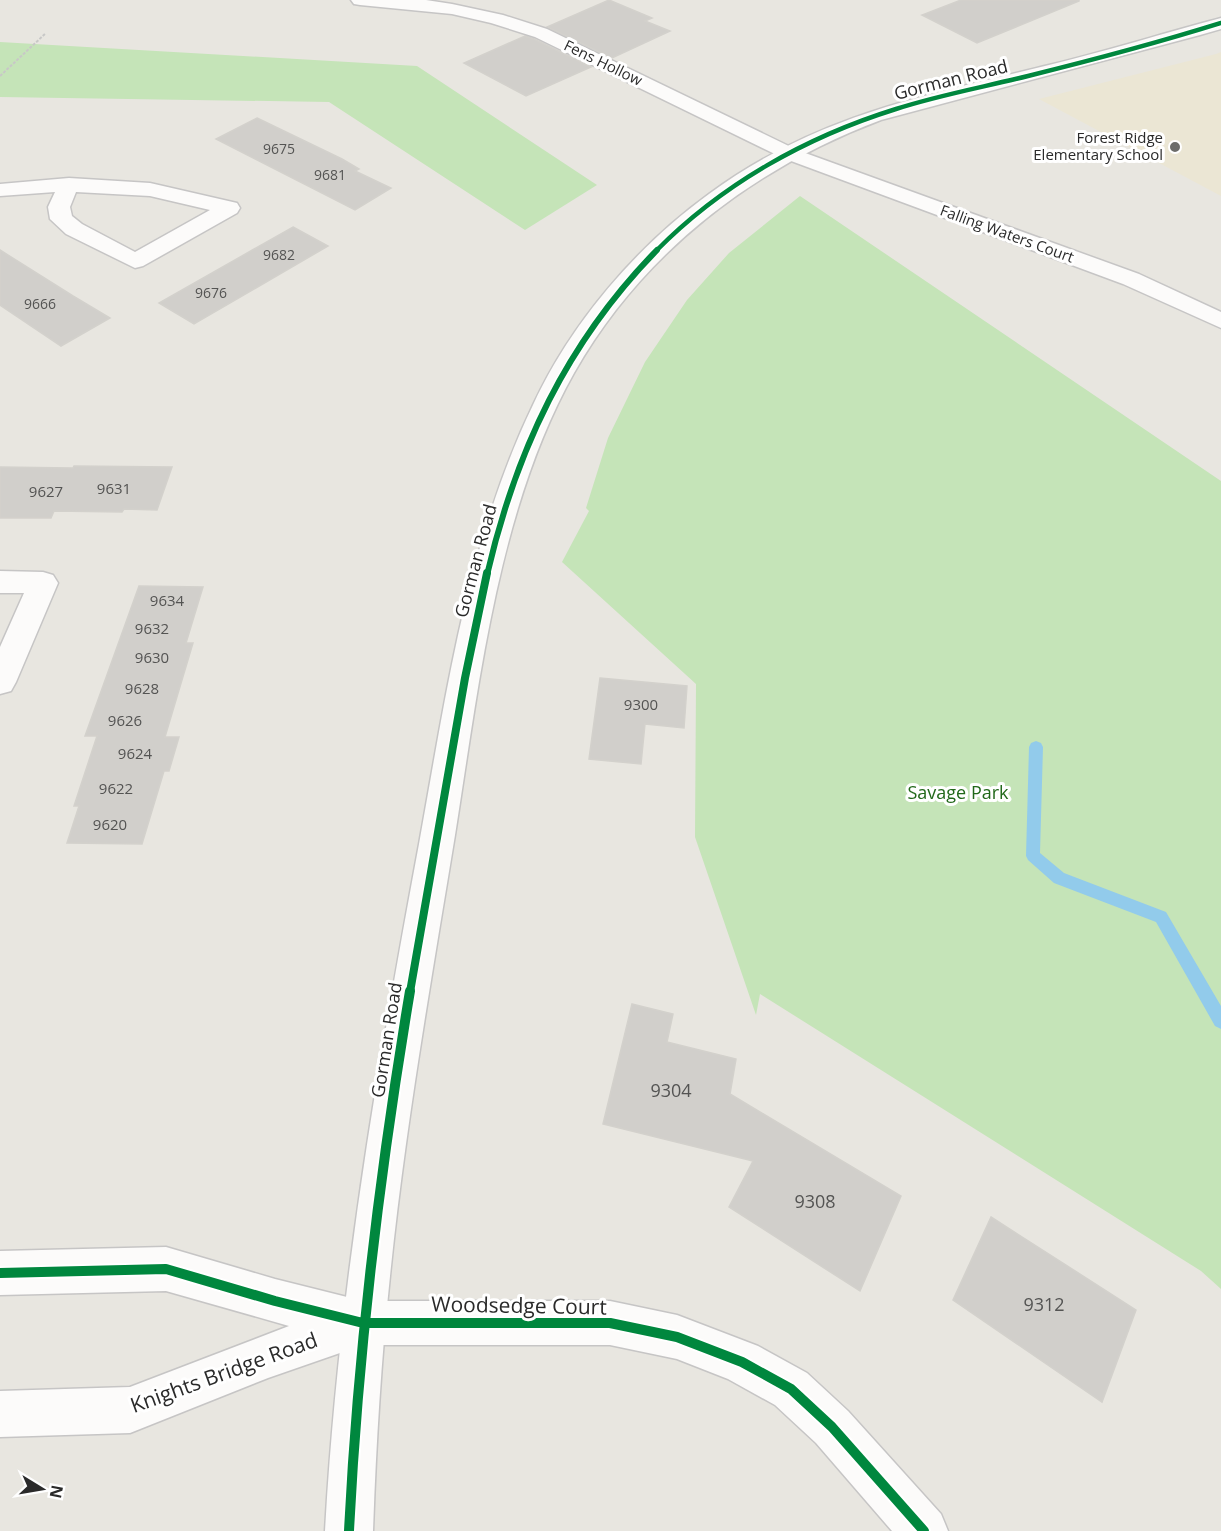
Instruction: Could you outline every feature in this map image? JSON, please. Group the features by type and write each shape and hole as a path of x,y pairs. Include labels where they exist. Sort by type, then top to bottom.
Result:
{"street":[{"name":"Fens Hollow","path":"360,0 406,1 466,10 504,19 541,33 790,154"},
{"name":"Gorman Road","path":"349,1531 363,1323 396,1066 470,652 494,542 517,469 548,397 585,338 627,280 668,238 716,199 790,154 849,126 898,108 1102,58 1221,23"},
{"name":"Falling Waters Court","path":"790,154 1131,279 1221,321"},
{"path":"0,190 69,184 170,193 229,208 135,261 74,229 61,219 59,207 69,184"},
{"path":"0,582 43,583 0,682"},
{"name":"Knights Bridge Road","path":"0,1273 166,1269 275,1301 363,1323"},
{"name":"Knights Bridge Road","path":"0,1414 130,1410 268,1356 363,1323"},
{"name":"Woodsedge Court","path":"363,1323 610,1323 677,1337 742,1362 791,1389 832,1427 924,1531"}],"path":[{"path":"0,76 46,33"}],"shaded area":[{"name":"Forest Ridge Elementary School","path":"1221,52 1221,196 1039,99 1216,54"}],"green space":[{"path":"0,42 417,66 597,185 525,230 329,102 0,97"},
{"name":"Savage Park","path":"800,196 1221,481 1221,1289 1201,1271 760,994 756,1015 695,837 696,684 562,562 589,511 586,508 608,438 645,362 687,300 729,253"}],"building":[{"path":"609,0 652,18 645,21 670,31 612,58 547,27"},
{"path":"961,0 1079,1 977,43 922,15"},
{"path":"525,36 591,67 526,96 464,63"},
{"path":"257,118 342,159 359,169 355,171 391,188 355,210 216,139"},
{"path":"293,227 328,246 194,324 159,303"},
{"path":"0,250 110,318 61,346 0,305"},
{"path":"74,466 172,467 157,510 54,511 51,518 0,518 0,467 73,468"},
{"path":"139,586 203,587 186,643 193,643 165,737 179,737 169,771 164,771 142,844 67,843 79,806 74,806 97,736 85,736"},
{"path":"600,678 687,686 684,728 645,724 641,764 589,759"},
{"path":"632,1004 673,1014 667,1042 736,1059 730,1094 901,1196 860,1291 729,1207 753,1161 603,1124"},
{"path":"991,1217 1136,1310 1102,1402 953,1300"}],"waterway":[{"path":"1036,747 1033,856 1059,878 1161,917 1221,1021"}],"cycle path":[{"path":"349,1531 360,1359 380,1188 392,1103 465,678 489,566 505,511 523,456 561,375 578,346 619,292 665,242 714,200 779,158 826,135 898,108 1112,54 1221,23"},
{"path":"0,1273 166,1269 275,1301 363,1323 610,1323 677,1337 742,1362 791,1389 832,1427 924,1531"}],"place":[{"name":"Forest Ridge Elementary School","path":"1175,147"}]}
